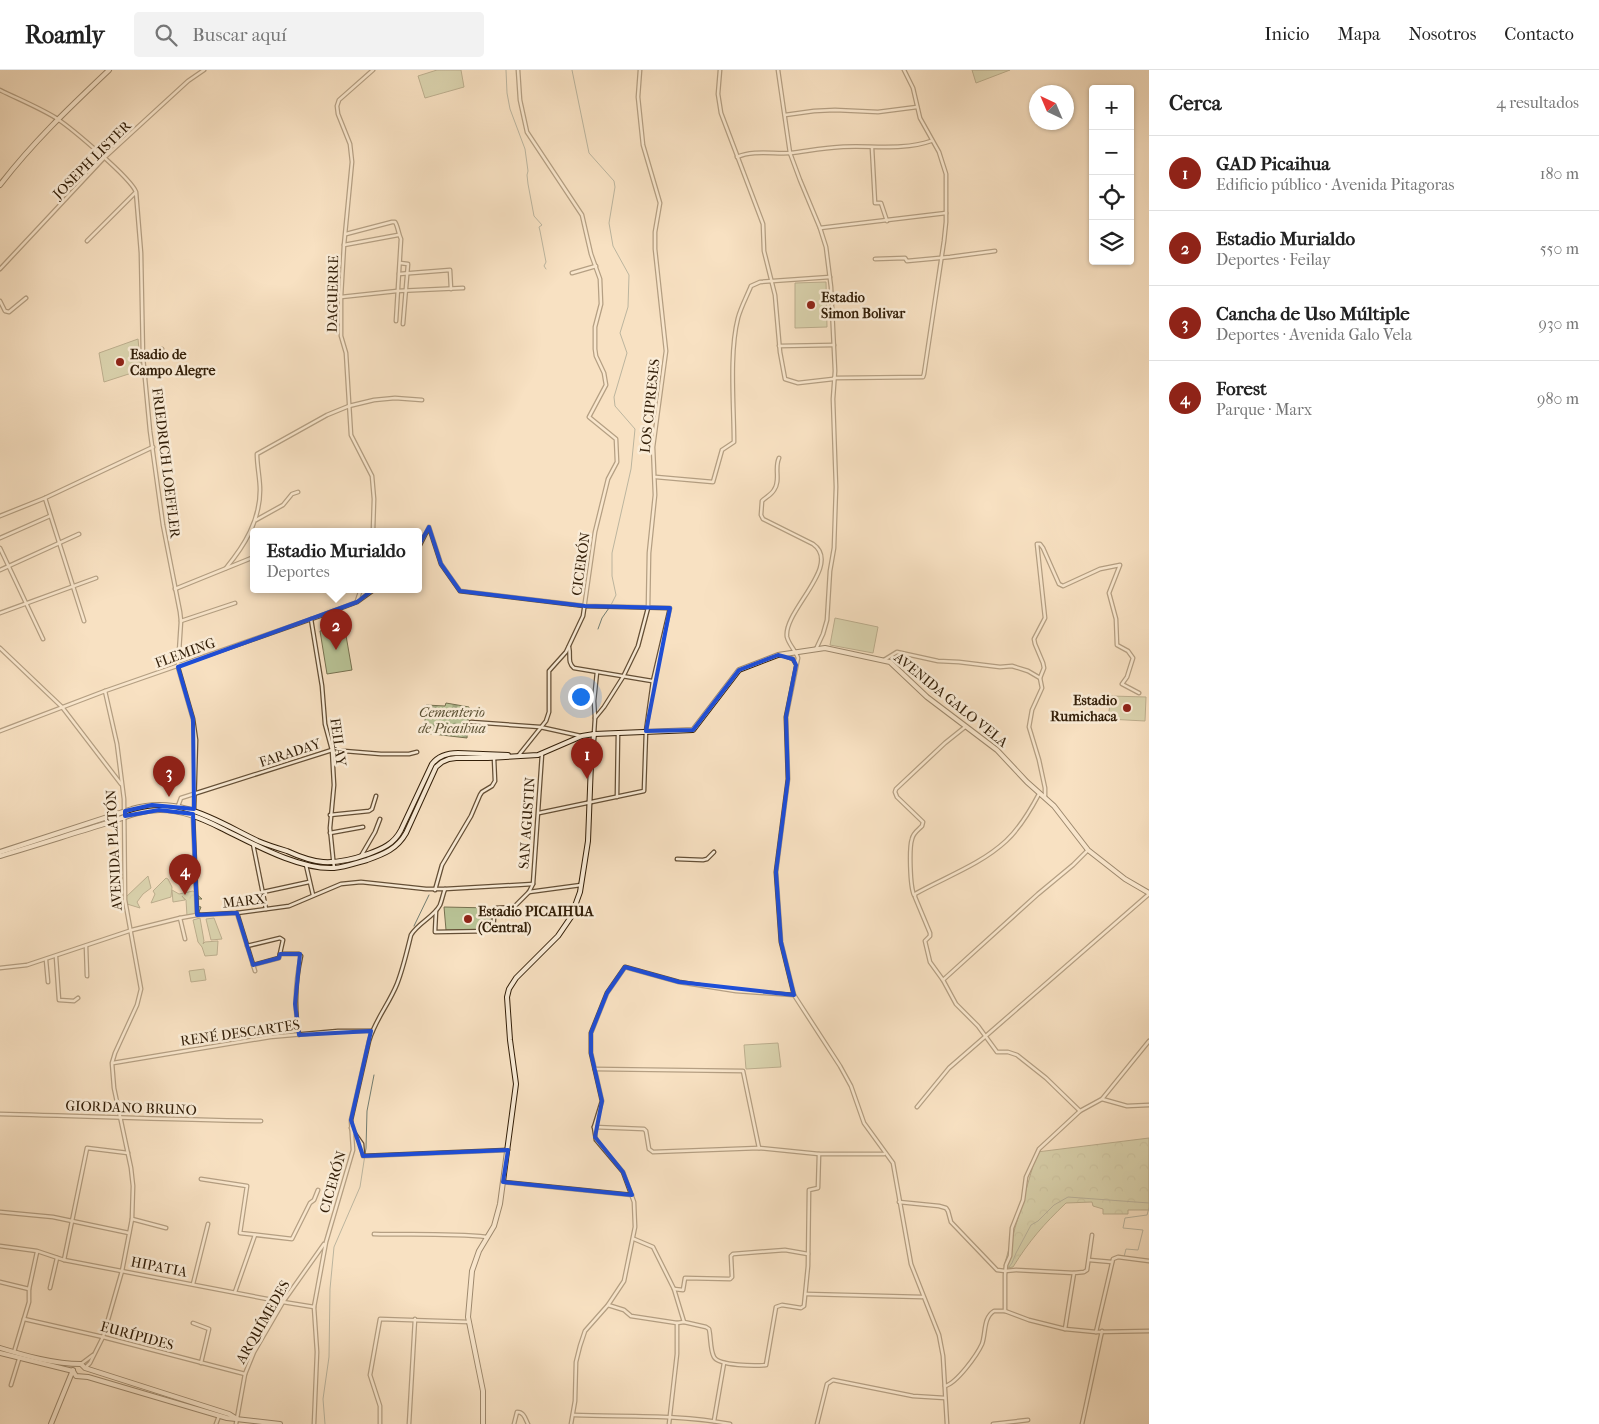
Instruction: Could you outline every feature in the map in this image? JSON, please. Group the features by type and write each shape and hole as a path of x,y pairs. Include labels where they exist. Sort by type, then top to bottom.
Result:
{"main road":[{"path":"0,185 28,149 109,70"},
{"name":"AVENIDA GALO VELA","path":"125,814 146,810 193,812 253,844 306,865 334,868 351,865 382,854 396,846 406,832 436,767 442,762 456,758 494,758 542,754 582,736 594,734 693,730 738,670 778,656 825,648 890,662 927,697 997,750 1027,782 1054,806 1088,850 1125,880 1149,894"},
{"path":"483,1424 484,1391 469,1322 472,1271 479,1251 497,1216 508,1150 516,1081 510,1040 508,989 516,978 558,936 571,917 581,885 588,841 590,763 594,734"},
{"name":"AVENIDA GALO VELA","path":"0,856 152,804 178,806 307,859 317,862 333,862 361,856 386,846 398,836 432,764 438,758 450,753 508,755 514,757"},
{"name":"AVENIDA GALO VELA","path":"0,852 54,838"},
{"path":"0,1348 49,1361 75,1365 81,1364 85,1368 229,1414 236,1422"},
{"path":"0,1353 73,1370 74,1374 80,1376 236,1422 280,1424"},
{"path":"52,1424 75,1365"},
{"path":"68,1383 84,1374 85,1368"}],"street":[{"name":"JOSEPH LISTER","path":"0,269 104,158 193,76 204,70"},
{"name":"DAGUERRE","path":"373,70 337,102 340,121 350,144 352,155 344,245 341,336 346,353 351,435 372,476 374,499 373,528"},
{"path":"518,70 520,100 527,132 582,215 591,254 596,266 572,272"},
{"name":"LOS CIPRESES","path":"595,718 623,677 638,646 648,608 649,553 656,476 653,447 666,351 655,249 655,232 660,203 643,145 638,97 640,70"},
{"path":"720,70 719,106 763,224 764,251 772,280 779,346 785,379 798,383 834,379 923,377 941,258 946,213 946,174 939,152 920,118 913,88 904,70"},
{"path":"778,70 790,152 820,228 826,247 830,277 834,345 833,399 836,487 834,548 826,620 823,634 816,649"},
{"path":"0,90 57,119 132,184 136,192 87,241"},
{"path":"785,115 835,110 878,112 917,107"},
{"path":"737,157 746,154 838,147 910,146 931,140"},
{"path":"872,148 875,203 881,203 887,221"},
{"name":"FRIEDRICH LOEFFLER","path":"136,192 141,261 143,357 163,525 181,621 178,667"},
{"path":"820,228 946,213"},
{"path":"346,234 394,222 397,224 398,235 401,239 396,321"},
{"path":"344,245 398,235"},
{"path":"875,260 905,258 907,261 994,251"},
{"path":"400,264 407,263 403,324"},
{"name":"CICERÓN","path":"514,757 546,721 549,712 549,671 569,646 583,616 595,532 608,479 618,462 616,439 589,417 606,385 595,349 595,327 600,310 601,296 600,279 596,266"},
{"path":"399,274 450,270 451,289"},
{"path":"656,476 713,482 722,450 734,442 734,362 738,319 751,286 772,280 830,277"},
{"path":"341,297 397,291 463,288"},
{"path":"0,301 5,310 9,312 26,298"},
{"path":"779,346 834,345"},
{"path":"143,357 162,349"},
{"path":"252,528 256,520 260,493 257,454 349,406 374,400 395,398 422,400"},
{"path":"0,516 45,498 153,447"},
{"path":"779,458 776,465 777,484 774,491 762,501 761,515 763,519 812,544 822,553 821,564 816,578 789,626 787,637 798,658 786,717 788,779 776,872 781,942 794,995 851,1086 864,1123 892,1163 910,1264 939,1335 943,1356 947,1424"},
{"path":"256,520 283,505 292,494 298,492"},
{"path":"45,498 84,621"},
{"path":"0,538 50,516"},
{"path":"422,543 426,531 429,527 431,528 441,564 460,591 585,606 670,608 653,681 646,731 644,791 590,804 539,813"},
{"path":"226,568 250,531"},
{"path":"0,570 79,534"},
{"path":"1045,798 1040,760 1029,727 1032,710 1042,688 1040,678 1044,668 1044,663 1034,639 1045,618 1037,544 1040,544 1060,584 1063,586 1100,569 1120,565 1109,594 1116,619 1117,645 1128,651 1133,658 1127,677 1122,684 1138,693"},
{"path":"0,548 43,639"},
{"path":"175,589 250,559"},
{"path":"0,613 96,578"},
{"path":"357,602 360,593"},
{"name":"FLEMING","path":"0,731 105,691 178,667 357,602 369,593"},
{"path":"181,621 235,603"},
{"name":"FEILAY","path":"311,619 322,686 325,724 332,750 334,785 330,833 334,868"},
{"path":"569,646 570,664 574,668 653,681"},
{"path":"0,648 62,707 122,785"},
{"path":"884,660 897,652 938,661 1000,667 1012,666 1028,671 1040,678"},
{"path":"0,655 5,653"},
{"path":"778,656 793,658 796,665"},
{"path":"178,667 194,720 196,740 193,812 196,915"},
{"path":"594,734 594,702 597,672"},
{"name":"AVENIDA PLATÓN","path":"85,1368 90,1363 103,1337 122,1271 132,1219 133,1186 112,1077 112,1063 140,997 141,981 125,900 125,814 117,741 105,691"},
{"path":"471,722 540,727 582,736"},
{"path":"966,726 945,743 895,792 897,797 922,822 922,826 914,833 911,840 910,876 914,895 930,934 925,941 930,962 943,980 958,1008 978,1026 996,1052 1008,1052 1017,1055 1046,1078 1080,1111"},
{"path":"617,796 618,732"},
{"name":"FARADAY","path":"178,806 181,798 332,750 381,754 409,754 417,752"},
{"name":"SAN AGUSTIN","path":"529,892 533,884 542,754"},
{"path":"435,890 442,865 471,816 480,795 492,786 495,781 494,758"},
{"path":"914,895 979,861 1002,844 1020,826 1040,793"},
{"path":"330,815 369,811 372,809 376,796"},
{"path":"361,856 380,819"},
{"path":"330,833 363,827"},
{"path":"253,838 266,909"},
{"path":"943,980 1038,894 1074,865 1088,850"},
{"path":"677,859 703,860 707,859 714,852"},
{"path":"306,865 313,895"},
{"path":"263,892 309,882"},
{"name":"MARX","path":"0,968 27,965 46,960 132,930 180,918 290,906 341,884 361,882 435,890 533,884"},
{"path":"436,911 435,932 492,932 494,929 494,909 496,907 514,907 529,892 581,885"},
{"name":"CICERÓN","path":"314,1424 317,1352 314,1307 326,1242 353,1150 350,1126 352,1112 372,1031 397,985 411,935 415,929 436,911 445,889"},
{"path":"917,1107 949,1068 1149,894"},
{"path":"238,913 255,970"},
{"path":"180,918 185,939"},
{"path":"247,946 280,938 283,940 279,958 253,965"},
{"path":"86,946 87,976"},
{"path":"280,954 299,954 301,956 295,1004 299,1035"},
{"path":"56,957 59,1000 74,1001 78,998"},
{"path":"46,960 48,982"},
{"path":"571,1424 574,1415 576,1362 585,1331 608,1305 624,1281 634,1239 635,1209 632,1196 623,1172 596,1140 594,1127 602,1101 590,1053 591,1033 608,993 625,966 679,982 736,991 794,995"},
{"name":"RENÉ DESCARTES","path":"112,1063 240,1041 355,1030 372,1031"},
{"path":"1005,1311 1005,1272 1010,1256 1012,1228 1023,1200 1026,1177 1039,1148 1080,1111 1102,1099 1149,1041"},
{"path":"595,1069 743,1071 759,1148"},
{"path":"1102,1099 1127,1106 1149,1105"},
{"name":"GIORDANO BRUNO","path":"0,1114 261,1121"},
{"path":"350,1126 362,1144 363,1156 508,1150"},
{"path":"594,1127 644,1129 650,1149 653,1152 759,1148 819,1154 885,1154"},
{"path":"64,1260 87,1148 128,1153"},
{"path":"608,1305 624,1310 631,1316 677,1323 684,1322 708,1328 714,1356 724,1363 766,1365 775,1309 782,1305 802,1308 804,1306 808,1254 809,1190 818,1188 819,1154"},
{"path":"202,1179 247,1186 240,1233 255,1235 292,1238 318,1190"},
{"path":"502,1182 632,1196"},
{"path":"899,1202 946,1208 950,1222 993,1267 1005,1272 1016,1270 1084,1272 1087,1270 1092,1236"},
{"path":"0,1212 72,1220 129,1233"},
{"path":"132,1219 166,1228"},
{"path":"193,1284 208,1224"},
{"path":"374,1234 418,1236 456,1234 487,1237"},
{"path":"235,1292 255,1235"},
{"path":"634,1239 653,1247 674,1289 684,1322"},
{"name":"ARQUÍMEDES","path":"236,1422 245,1374 254,1352 283,1302 326,1242"},
{"name":"HIPATIA","path":"0,1246 37,1252 64,1260 314,1307"},
{"path":"674,1289 683,1290 685,1278 730,1279 732,1277 731,1256 733,1254 785,1250 808,1254"},
{"path":"14,1352 29,1302 29,1289 37,1252"},
{"path":"1096,1332 1112,1259 1118,1257 1149,1261"},
{"path":"50,1288 57,1258"},
{"path":"1089,1260 1112,1262"},
{"path":"1065,1329 1074,1273"},
{"path":"0,1282 29,1289"},
{"path":"806,1294 923,1297"},
{"path":"945,1386 951,1384 959,1376 979,1350 990,1314 994,1311 1005,1311 1029,1320 1065,1329 1096,1332 1149,1331"},
{"path":"380,1424 380,1406 370,1375 379,1320 383,1318 469,1322"},
{"name":"EURÍPIDES","path":"24,1319 103,1337 245,1374"},
{"path":"409,1424 415,1319"},
{"path":"192,1322 209,1329 201,1363"},
{"path":"669,1424 677,1323"},
{"path":"1082,1424 1102,1331"},
{"name":"AVENIDA PLATÓN","path":"81,1364 94,1354"},
{"path":"11,1385 20,1359"},
{"path":"714,1421 724,1363"},
{"path":"817,1424 827,1384 833,1380 914,1396 945,1398"},
{"path":"514,1424 515,1415 517,1412 520,1412 524,1414 528,1424"},
{"path":"574,1415 670,1418 730,1424"},
{"path":"216,1424 219,1416"},
{"path":"993,1424 1028,1420"}],"highlighted area":[{"path":"429,527 441,564 460,591 585,606 670,608 646,731 693,730 739,670 778,655 793,659 796,665 786,717 788,779 776,872 781,942 794,995 679,982 625,967 607,993 591,1033 591,1053 602,1101 595,1137 623,1172 632,1195 503,1182 508,1150 363,1156 351,1120 371,1031 299,1035 295,1004 300,954 280,954 279,958 253,965 237,913 197,915 193,814 159,810 125,816 125,811 152,805 194,809 193,719 178,667 357,602 410,561"}],"green space":[{"path":"437,70 461,70 464,87 425,98 418,76"},
{"path":"972,70 1010,70 976,83"},
{"name":"Estadio Simon Bolivar","path":"826,282 827,327 795,328 795,283"},
{"name":"Esadio de Campo Alegre","path":"138,339 141,370 104,382 99,353"},
{"path":"835,618 878,627 873,653 830,645"},
{"path":"344,624 352,670 327,674 320,631"},
{"name":"Estadio Rumichaca","path":"1111,696 1146,697 1145,721 1108,719"},
{"name":"Cementerio de Picaihua","path":"446,703 469,707 467,738 424,733 426,705 445,706"},
{"path":"148,876 151,888 137,902 140,908 127,904 126,897"},
{"path":"166,878 172,887 171,897 151,903 155,894 153,891"},
{"path":"172,890 179,894 193,891 202,899 196,899 196,906 201,907 199,912 203,915 187,916 186,900 182,896 185,900 173,902"},
{"name":"Estadio PICAIHUA (Central)","path":"444,907 491,908 491,930 446,930"},
{"path":"200,918 203,944 205,942 218,941 217,955 205,956 198,942 193,920"},
{"path":"214,918 222,939 211,940 206,919"},
{"path":"204,969 206,980 191,982 189,971"},
{"path":"778,1043 781,1067 746,1069 744,1045"},
{"path":"1149,1138 1149,1210 1128,1210 1128,1214 1103,1214 1103,1209 1093,1206 1092,1202 1066,1203 1037,1233 1013,1267 1007,1268 1004,1266 1037,1152"}],"waterway":[{"path":"506,70 510,109 525,149 528,184 534,216 542,225 539,227 546,269"},
{"path":"572,70 589,153 614,181 615,187 609,223 613,246 629,275 628,307 620,333 627,353 614,397 615,406 635,429 631,469 612,553 612,576 616,595 611,605"},
{"path":"598,629 602,618 609,608"},
{"path":"414,926 429,895"},
{"path":"325,1424 323,1399 329,1357 330,1289 334,1247 360,1187 366,1148 367,1111 374,1075"},
{"path":"1009,1267 1031,1225 1038,1221 1054,1205 1068,1197 1149,1203"},
{"path":"1124,1257 1126,1249 1138,1250 1143,1230 1123,1228 1125,1218 1147,1215 1149,1208"}],"place":[{"name":"Estadio Simon Bolivar","path":"811,305"},
{"name":"Esadio de Campo Alegre","path":"120,362"},
{"name":"Estadio Murialdo","path":"336,650"},
{"name":"Estadio Rumichaca","path":"1127,708"},
{"name":"GAD Picaihua","path":"587,779"},
{"name":"Cancha de Uso Múltiple","path":"169,797"},
{"name":"Forest","path":"185,895"},
{"name":"Estadio PICAIHUA (Central)","path":"468,919"}]}
